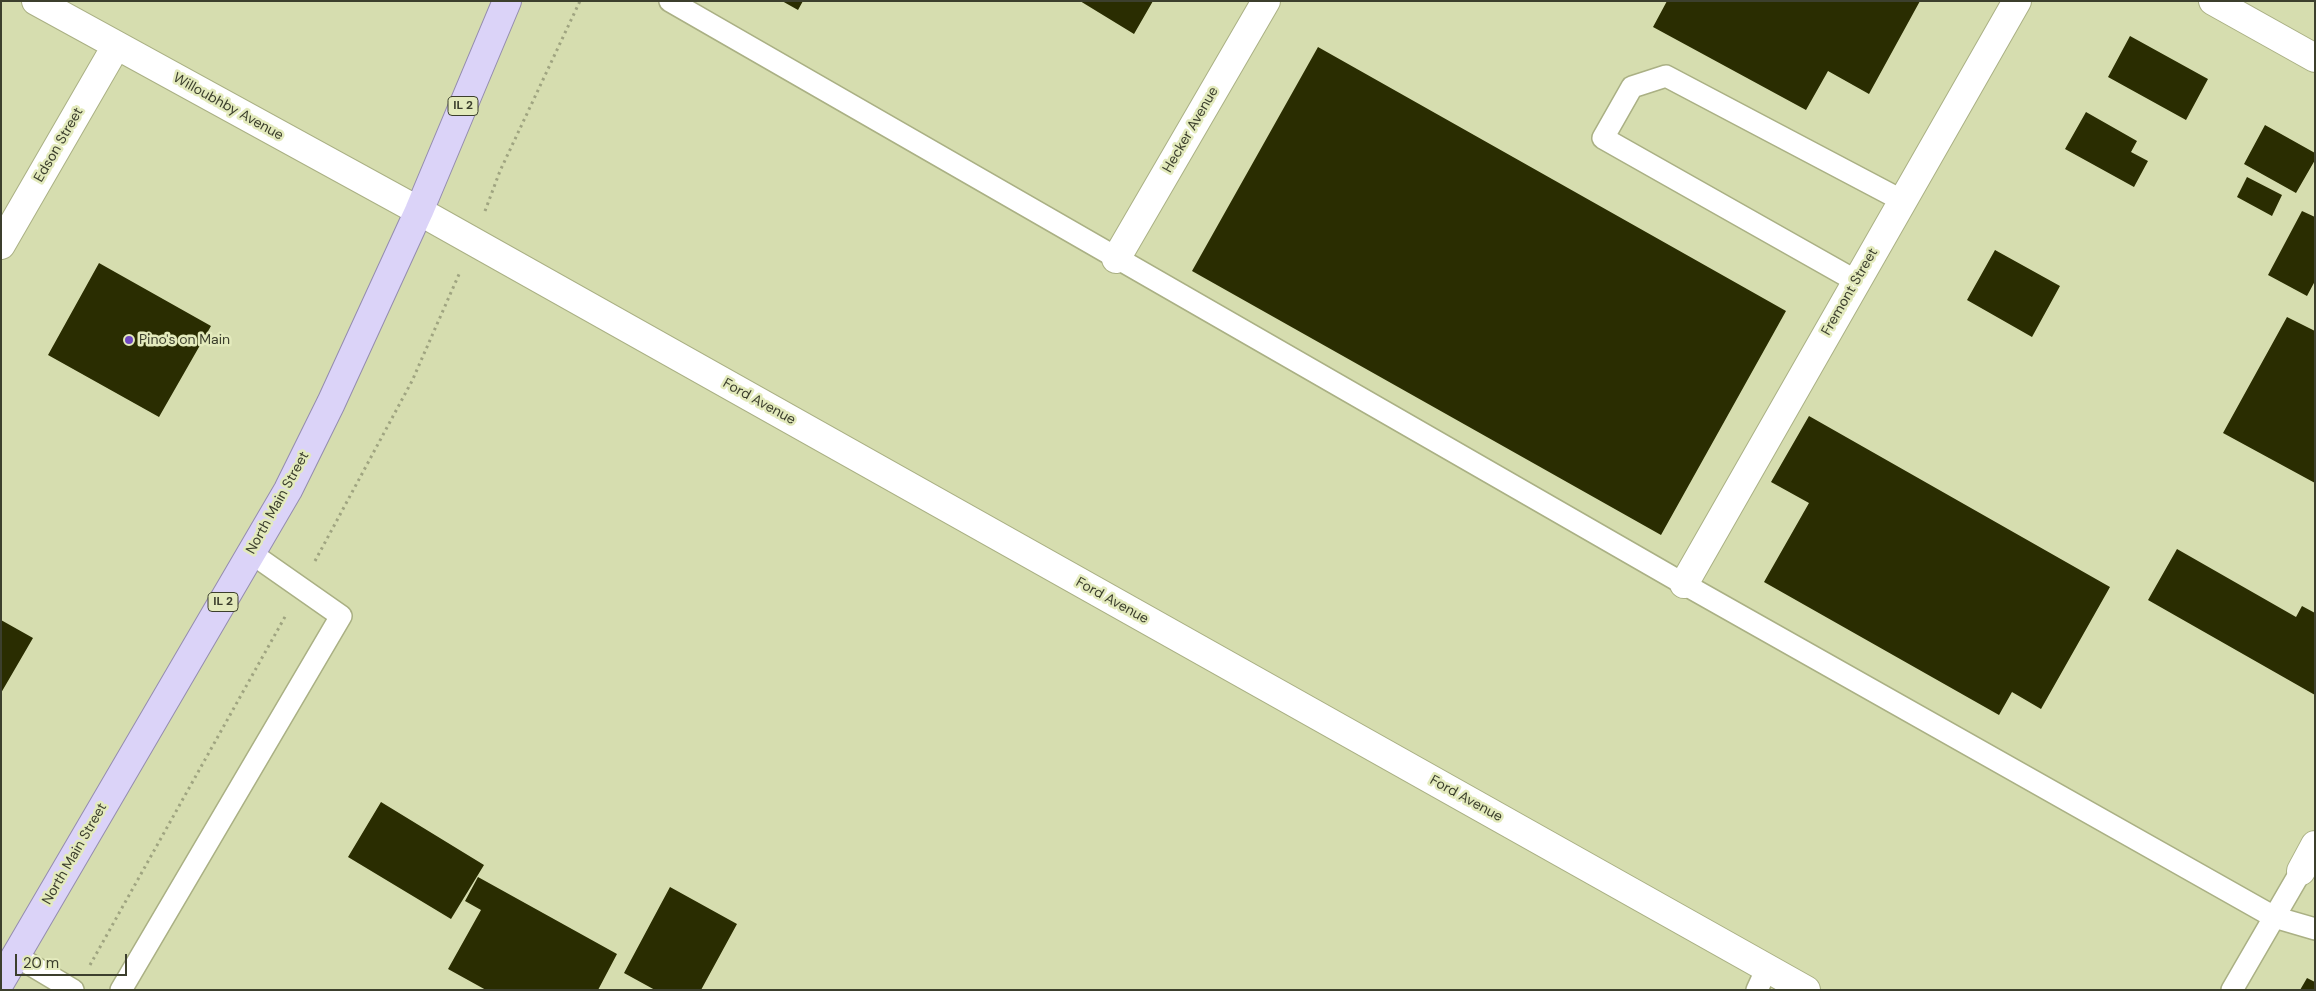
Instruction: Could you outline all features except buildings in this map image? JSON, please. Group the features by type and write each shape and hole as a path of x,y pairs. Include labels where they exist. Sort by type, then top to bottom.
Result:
{"main road":[{"name":"North Main Street","path":"1,981 288,490 327,412 420,211 507,1"}],"street":[{"name":"Willoubhby Avenue","path":"36,1 420,211"},
{"name":"Hecker Avenue","path":"1116,259 1266,1"},
{"name":"Fremont Street","path":"1684,584 2017,1"},
{"path":"2213,1 2315,58"},
{"name":"Edson Street","path":"1,245 116,46"},
{"name":"Ford Avenue","path":"420,211 1762,979 1806,990"},
{"path":"2301,871 2315,845"}],"lane":[{"path":"670,1 1684,584 2274,918 2315,928"},
{"path":"1856,281 1603,138 1632,87 1666,76 1903,200"},
{"path":"121,990 340,616 252,552"},
{"path":"2232,990 2301,871"},
{"path":"16,956 73,990"}],"path":[{"path":"86,972 301,588 412,381 473,241 500,171 580,1"}],"place":[{"name":"Pino's on Main","path":"129,340"}]}
